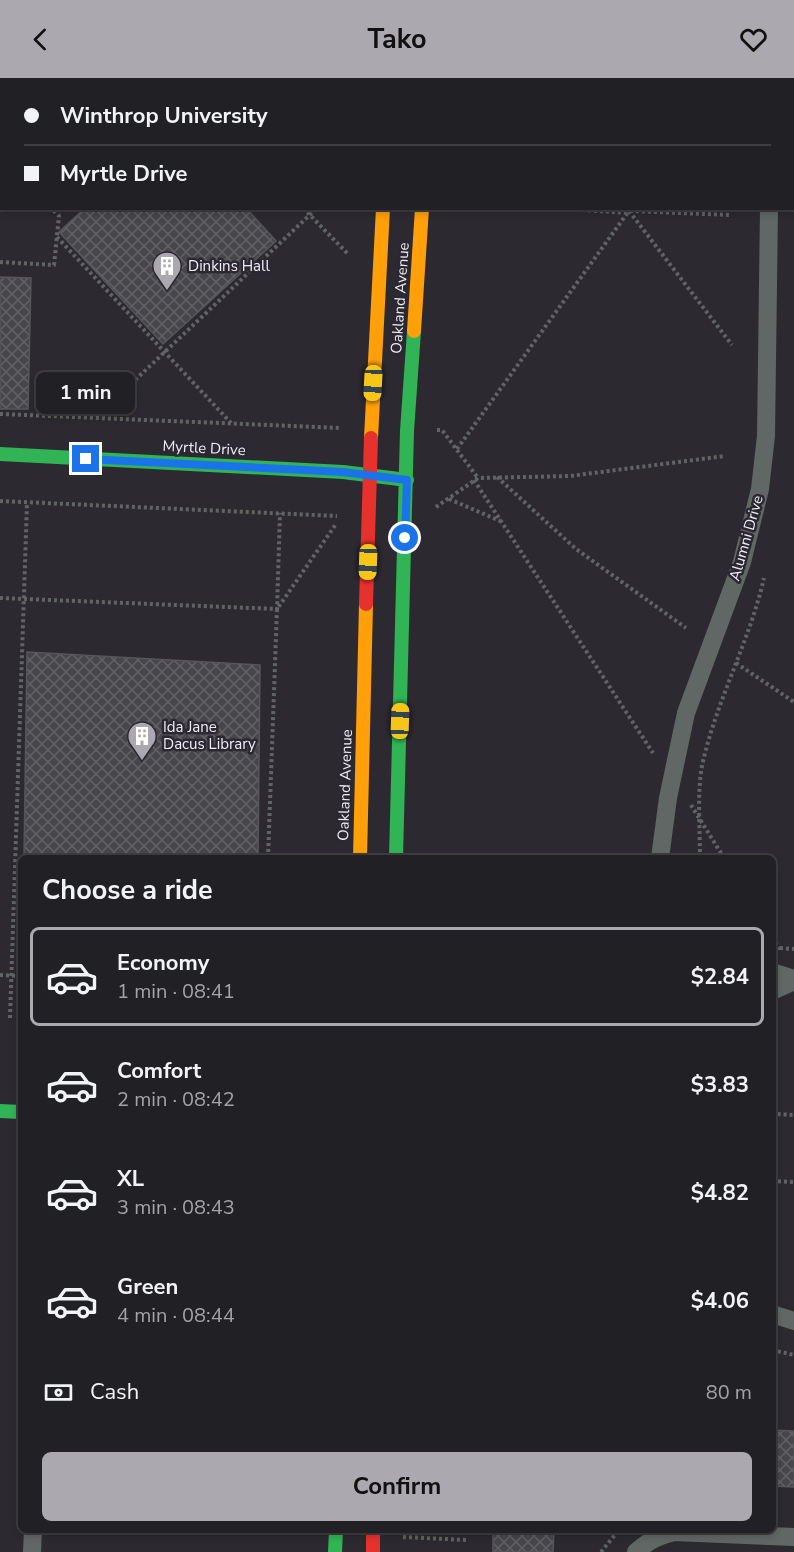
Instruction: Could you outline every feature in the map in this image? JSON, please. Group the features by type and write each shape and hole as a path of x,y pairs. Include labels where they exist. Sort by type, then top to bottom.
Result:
{"main road":[{"name":"Oakland Avenue","path":"360,855 370,426 383,210"},
{"name":"Oakland Avenue","path":"396,855 407,431 422,210"},
{"name":"Myrtle Drive","path":"0,454 370,475 407,480"},
{"path":"0,1111 18,1112"},
{"path":"335,1552 336,1533"},
{"path":"373,1552 374,1533"}],"lane":[{"name":"Alumni Drive","path":"660,855 672,778 686,713 742,562 760,489 766,436 769,210"},
{"path":"776,973 794,980"},
{"path":"776,989 794,980"},
{"path":"776,1315 794,1321"},
{"path":"32,1552 33,1533"},
{"path":"636,1552 659,1535 669,1533"},
{"path":"698,1533 794,1537"}],"path":[{"path":"0,262 54,266 59,216 53,210"},
{"path":"305,210 351,258"},
{"path":"96,417 315,210"},
{"path":"630,210 730,215"},
{"path":"630,210 732,345"},
{"path":"458,449 630,210"},
{"path":"57,237 231,423"},
{"path":"0,414 345,428"},
{"path":"173,415 179,421"},
{"path":"439,430 442,430 458,449 502,522 643,739 700,819 722,855"},
{"path":"430,512 476,479 570,476 725,456"},
{"path":"497,477 576,549 686,628"},
{"path":"448,499 502,522"},
{"path":"0,501 341,516 277,609"},
{"path":"10,1018 27,502"},
{"path":"268,855 280,513"},
{"path":"0,598 277,609"},
{"path":"700,855 702,768 719,704 735,663 794,702"},
{"path":"14,911 18,912"},
{"path":"776,944 783,955"},
{"path":"779,948 794,949"},
{"path":"0,975 18,976"},
{"path":"776,1114 794,1114"},
{"path":"776,1181 794,1182"},
{"path":"776,1351 794,1355"},
{"path":"601,1552 617,1533"},
{"path":"399,1537 467,1540"}],"building":[{"name":"Dinkins Hall","path":"83,210 248,210 276,241 163,344 59,232"},
{"path":"0,277 31,278 28,409 0,409"},
{"name":"Ida Jane Dacus Library","path":"27,652 260,665 258,855 24,855"},
{"path":"776,1430 794,1431 794,1487 776,1486"},
{"path":"493,1533 554,1533 553,1552 493,1552"}],"traffic: fast":[{"path":"396,855 407,431 414,331"},
{"path":"0,454 343,472 407,480"},
{"path":"0,1111 18,1112"},
{"path":"335,1552 336,1533"}],"traffic: slow":[{"path":"371,438 383,210"},
{"path":"414,331 422,210"},
{"path":"360,855 366,604"}],"traffic: jam":[{"path":"366,604 371,438"},
{"path":"373,1533 373,1552"}],"place":[{"name":"Dinkins Hall","path":"167,292"},
{"name":"Ida Jane Dacus Library","path":"142,762"}],"route":[{"path":"86,459 343,472 407,480 405,538"}]}
